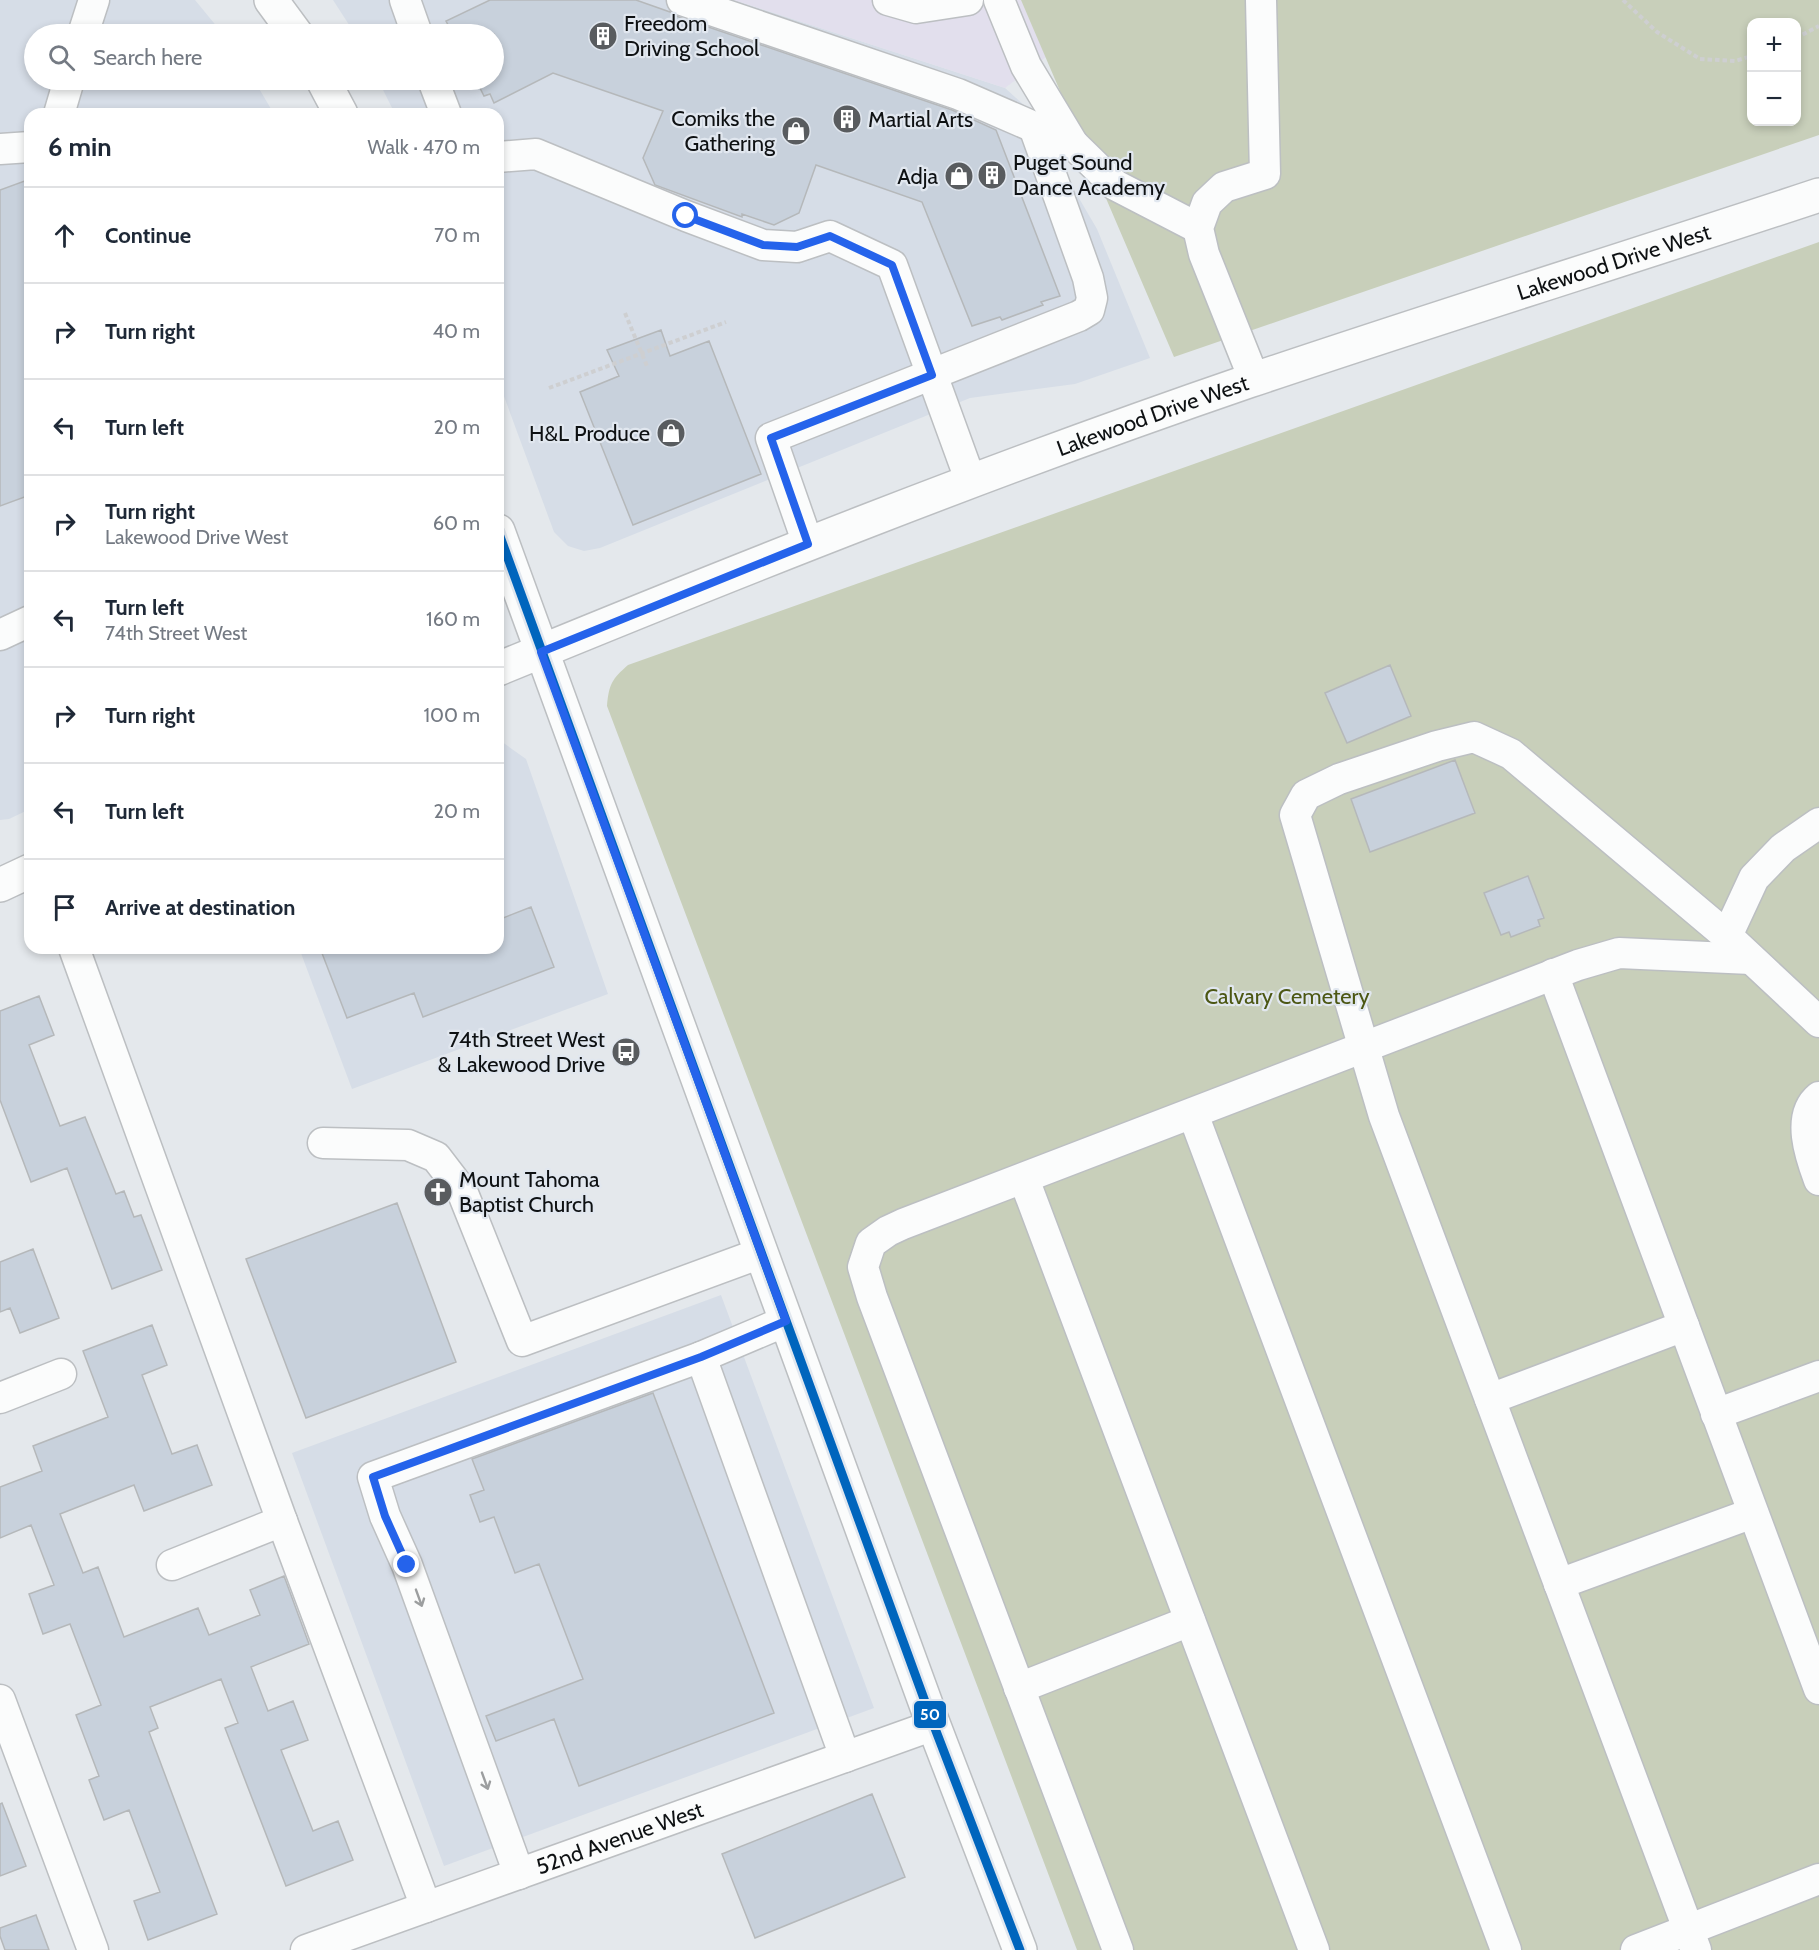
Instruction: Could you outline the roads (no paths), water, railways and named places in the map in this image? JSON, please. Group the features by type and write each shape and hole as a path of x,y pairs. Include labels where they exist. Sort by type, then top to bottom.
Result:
{"main road":[{"path":"272,0 289,24"},
{"path":"328,90 337,108"},
{"name":"Lakewood Drive West","path":"504,667 808,544 1254,379 1819,195"},
{"path":"504,548 934,1725 1020,1950"},
{"path":"0,885 24,874"}],"street":[{"path":"86,24 94,0"},
{"path":"405,0 413,24"},
{"path":"682,0 958,94 1073,144"},
{"path":"888,0 916,8 968,0"},
{"path":"999,0 1026,66 1073,144 1115,185 1198,228"},
{"path":"1254,379 1204,254 1198,228 1207,203 1224,187 1265,174 1261,0"},
{"path":"61,108 66,90"},
{"path":"438,90 444,108"},
{"path":"808,544 771,438 1079,316 1089,310 1092,298 1088,278 1034,127"},
{"path":"0,149 24,147"},
{"path":"504,157 536,154 763,245 797,247 830,236 892,265 971,482"},
{"path":"0,635 24,624"},
{"path":"1692,1940 1384,1116 1295,815 1306,795 1339,779 1437,746 1474,737 1511,754 1727,936 1819,1022"},
{"path":"1727,936 1754,878 1783,848 1819,823"},
{"path":"1118,1950 872,1298 863,1267 871,1243 888,1231 1578,965 1620,953 1750,959"},
{"path":"76,954 282,1521 426,1907"},
{"path":"1553,975 1819,1689"},
{"path":"1819,1096 1813,1101 1805,1125 1819,1179"},
{"path":"1193,1114 1506,1950"},
{"path":"323,1143 408,1145 436,1157 462,1191 522,1341 761,1253"},
{"path":"1023,1179 1314,1950"},
{"path":"519,1874 407,1565 385,1516 373,1477 701,1357 786,1321"},
{"path":"1490,1399 1684,1326"},
{"path":"701,1357 845,1757"},
{"path":"0,1398 61,1374"},
{"path":"1716,1414 1819,1376"},
{"path":"1559,1584 1753,1512"},
{"path":"172,1564 282,1521"},
{"path":"1019,1688 1190,1621"},
{"path":"0,1700 93,1950"},
{"name":"52nd Avenue West","path":"306,1950 934,1725"},
{"path":"1636,1950 1692,1940 1819,1879"}],"place":[{"name":"Freedom Driving School","path":"603,36"},
{"name":"Martial Arts","path":"847,119"},
{"name":"Comiks the Gathering","path":"796,131"},
{"name":"Puget Sound Dance Academy","path":"992,175"},
{"name":"Adja","path":"959,176"},
{"name":"H&L Produce","path":"671,433"},
{"name":"74th Street West & Lakewood Drive","path":"626,1052"},
{"name":"Mount Tahoma Baptist Church","path":"438,1192"}],"park label":[{"name":"Calvary Cemetery","path":"1287,996"}]}
